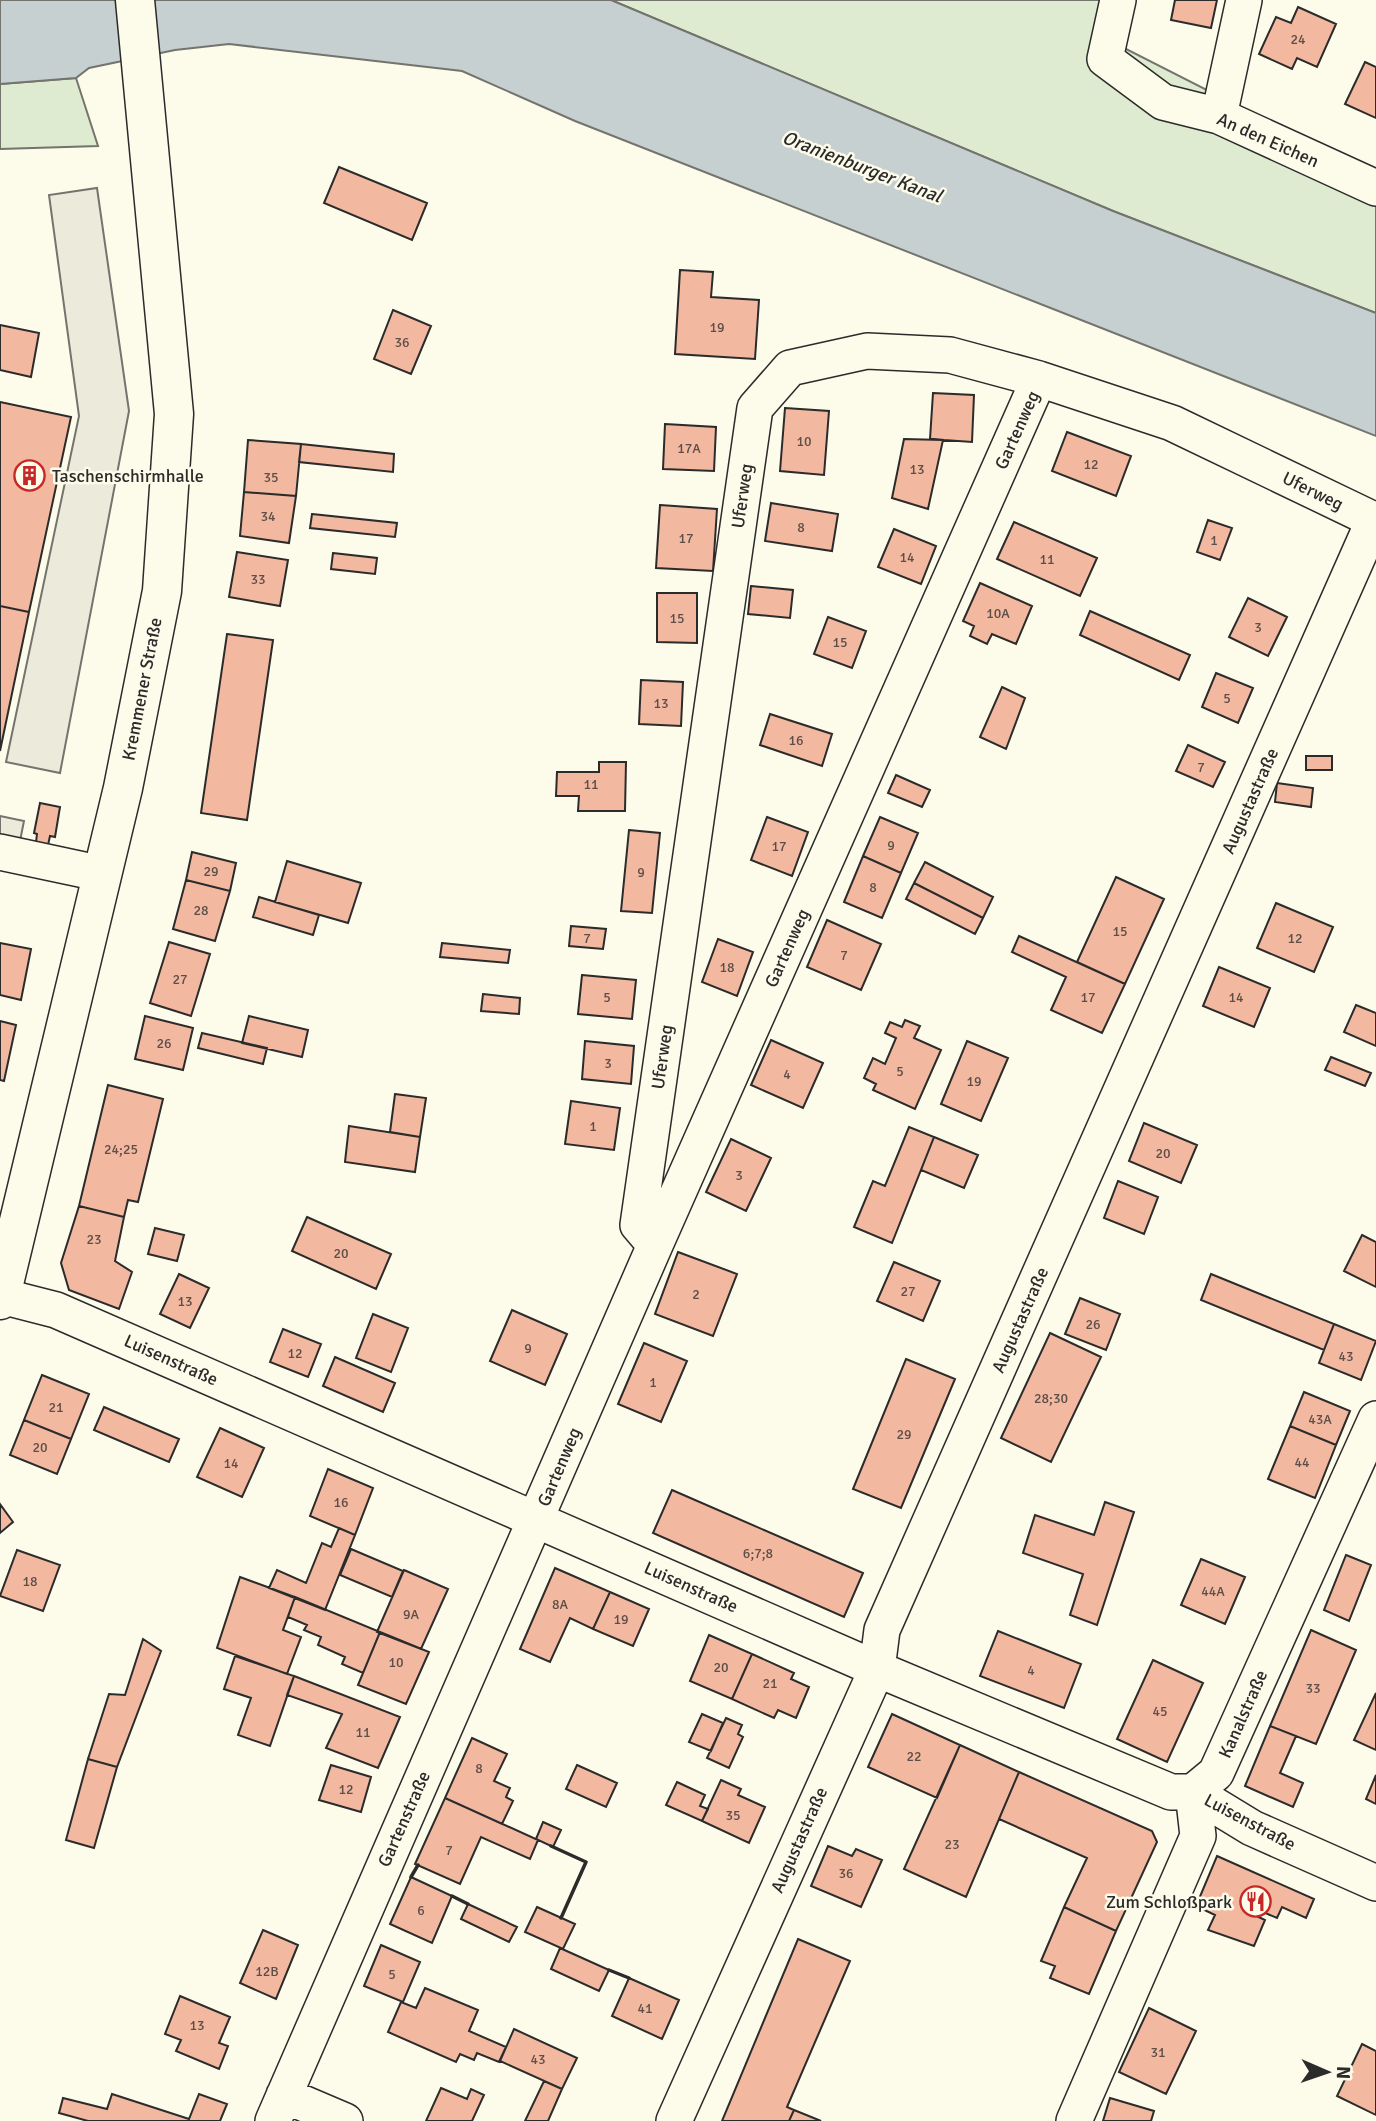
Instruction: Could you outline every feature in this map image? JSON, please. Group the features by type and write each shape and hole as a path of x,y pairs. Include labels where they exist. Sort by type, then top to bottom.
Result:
{"main road":[{"name":"Kremmener Straße","path":"1,1298 103,874 162,591 174,414 139,67 135,0"}],"street":[{"name":"An den Eichen","path":"1118,0 1105,60 1163,102 1219,116 1376,188"},
{"path":"1219,116 1244,0"},
{"name":"Uferweg","path":"655,1245 638,1225 755,408 790,368 867,351 950,355 1039,379 1172,423 1375,521"},
{"name":"Gartenweg","path":"536,1518 1039,379"},
{"name":"Augustastraße","path":"674,2121 877,1669 882,1630 1375,521"},
{"path":"0,852 103,874"},
{"name":"Luisenstraße","path":"1,1298 56,1310 877,1669 1171,1792 1194,1792 1252,1828 1376,1883"},
{"name":"Kanalstraße","path":"1194,1792 1216,1773 1376,1419"},
{"name":"Gartenstraße","path":"278,2108 536,1518"},
{"path":"1074,2121 1198,1836 1194,1792"},
{"path":"278,2108 345,2121"}],"green space":[{"path":"611,0 1135,0 1124,48 1376,176 1376,313 1113,211"},
{"path":"76,78 98,146 0,149 0,84"}],"shaded area":[{"path":"97,188 129,411 60,773 6,762 79,416 49,195"},
{"path":"0,816 24,821 17,856 0,852"}],"water":[{"name":"Oranienburger Kanal","path":"0,0 611,0 1113,211 1376,313 1376,436 575,121 462,71 229,44 175,50 89,68 76,78 0,84"}],"building":[{"path":"1175,0 1217,0 1211,28 1171,20"},
{"path":"1298,7 1336,24 1317,67 1297,58 1292,69 1259,54 1276,17 1291,23"},
{"path":"1365,62 1376,67 1376,118 1345,104"},
{"path":"339,167 427,203 412,240 324,203"},
{"path":"680,270 713,272 711,297 759,300 755,359 675,354"},
{"path":"393,310 431,326 411,374 374,359"},
{"path":"0,325 39,333 31,377 0,370"},
{"path":"933,393 974,395 972,442 930,439"},
{"name":"Taschenschirmhalle","path":"0,402 71,417 29,612 0,606"},
{"path":"785,408 829,411 824,475 780,471"},
{"path":"665,424 716,427 714,471 663,469"},
{"path":"1067,432 1131,456 1116,496 1052,471"},
{"path":"904,439 943,440 928,509 892,498"},
{"path":"248,440 301,444 296,496 244,492"},
{"path":"301,444 394,454 393,472 299,462"},
{"path":"244,492 296,496 289,543 240,536"},
{"path":"771,503 838,514 832,551 765,541"},
{"path":"660,505 717,509 713,571 656,568"},
{"path":"312,514 397,523 395,537 310,528"},
{"path":"1208,520 1232,528 1220,560 1197,552"},
{"path":"1014,522 1097,558 1080,596 997,559"},
{"path":"894,529 936,546 921,584 878,567"},
{"path":"237,552 288,560 280,606 229,597"},
{"path":"333,553 377,558 375,574 331,569"},
{"path":"980,583 1032,606 1016,644 992,634 987,644 970,636 974,626 963,621"},
{"path":"751,586 793,590 790,618 748,614"},
{"path":"657,593 697,593 697,643 657,642"},
{"path":"1248,598 1287,617 1268,656 1229,637"},
{"path":"0,606 29,612 0,751"},
{"path":"1090,611 1190,655 1179,680 1080,635"},
{"path":"828,617 866,631 852,668 814,654"},
{"path":"227,634 273,640 247,820 201,813"},
{"path":"1216,673 1253,688 1238,723 1202,707"},
{"path":"641,680 683,682 681,726 639,724"},
{"path":"1002,687 1025,698 1006,749 980,737"},
{"path":"770,714 832,734 822,766 760,745"},
{"path":"1188,745 1225,762 1213,787 1176,771"},
{"path":"1306,756 1332,756 1332,770 1306,770"},
{"path":"599,762 626,762 625,811 578,811 579,796 556,796 557,772 599,772"},
{"path":"896,775 930,790 922,807 888,793"},
{"path":"1277,783 1313,788 1311,807 1275,802"},
{"path":"40,803 60,807 55,837 50,836 48,845 36,842 37,834 34,833"},
{"path":"767,817 808,832 792,876 751,860"},
{"path":"880,817 918,833 901,873 863,856"},
{"path":"629,830 660,833 652,913 621,911"},
{"path":"192,852 236,863 230,891 186,880"},
{"path":"863,856 901,873 882,918 844,902"},
{"path":"287,861 361,883 348,923 275,902"},
{"path":"925,862 993,897 983,918 914,883"},
{"path":"1116,877 1164,899 1125,984 1077,962"},
{"path":"186,880 230,891 215,941 173,929"},
{"path":"914,883 983,918 975,934 906,899"},
{"path":"259,897 319,915 313,935 253,917"},
{"path":"1276,903 1333,927 1314,972 1257,948"},
{"path":"827,920 881,944 861,990 807,967"},
{"path":"571,926 606,929 603,949 569,946"},
{"path":"1019,936 1125,984 1102,1033 1051,1010 1066,977 1012,952"},
{"path":"718,939 753,952 737,996 702,982"},
{"path":"169,942 210,954 191,1016 150,1003"},
{"path":"0,943 31,949 21,1000 0,995"},
{"path":"442,943 510,950 508,963 440,957"},
{"path":"1219,967 1270,988 1254,1027 1203,1006"},
{"path":"582,975 636,980 632,1019 578,1014"},
{"path":"483,994 520,998 519,1014 481,1011"},
{"path":"1356,1005 1376,1013 1376,1046 1344,1032"},
{"path":"145,1016 193,1028 183,1070 135,1059"},
{"path":"249,1016 308,1030 302,1057 242,1043"},
{"path":"905,1020 920,1026 914,1038 941,1050 915,1109 873,1090 876,1084 864,1078 873,1058 885,1064 896,1038 885,1033 890,1022 902,1027"},
{"path":"0,1021 16,1025 4,1081 0,1080"},
{"path":"202,1033 267,1048 263,1064 198,1048"},
{"path":"771,1040 823,1063 803,1108 751,1085"},
{"path":"585,1041 634,1046 631,1084 582,1079"},
{"path":"967,1041 1008,1058 981,1121 941,1104"},
{"path":"1331,1057 1371,1073 1365,1086 1325,1070"},
{"path":"108,1085 163,1099 138,1202 128,1200 124,1217 79,1206"},
{"path":"395,1094 426,1098 420,1137 390,1132"},
{"path":"571,1101 620,1108 614,1150 565,1144"},
{"path":"1144,1123 1197,1145 1181,1183 1129,1161"},
{"path":"349,1126 420,1137 415,1172 345,1162"},
{"path":"909,1127 934,1137 892,1243 854,1227 873,1181 885,1186"},
{"path":"934,1137 978,1155 964,1188 921,1170"},
{"path":"731,1139 771,1158 746,1211 706,1192"},
{"path":"1118,1181 1158,1197 1144,1234 1104,1218"},
{"path":"79,1206 124,1217 115,1261 132,1272 119,1309 69,1290 61,1263"},
{"path":"307,1217 391,1254 376,1289 292,1251"},
{"path":"155,1228 184,1235 177,1261 148,1254"},
{"path":"1362,1235 1376,1242 1376,1287 1344,1271"},
{"path":"678,1252 737,1274 713,1336 655,1314"},
{"path":"894,1262 940,1281 923,1321 877,1301"},
{"path":"179,1274 209,1288 190,1328 160,1314"},
{"path":"1211,1274 1334,1324 1324,1350 1201,1300"},
{"path":"1080,1298 1120,1314 1106,1350 1065,1334"},
{"path":"512,1310 567,1334 545,1385 490,1361"},
{"path":"373,1314 408,1328 391,1372 356,1358"},
{"path":"1334,1324 1376,1341 1361,1380 1319,1363"},
{"path":"283,1329 321,1344 308,1377 270,1362"},
{"path":"1050,1333 1101,1357 1051,1462 1001,1438"},
{"path":"644,1343 687,1361 661,1422 618,1404"},
{"path":"335,1357 395,1383 383,1412 323,1386"},
{"path":"906,1359 955,1379 901,1508 853,1489"},
{"path":"42,1375 89,1394 71,1439 24,1420"},
{"path":"1304,1392 1350,1411 1336,1445 1290,1426"},
{"path":"104,1407 179,1439 169,1462 94,1430"},
{"path":"24,1420 71,1439 57,1474 10,1455"},
{"path":"1290,1426 1336,1445 1315,1498 1268,1479"},
{"path":"220,1428 264,1448 242,1497 197,1477"},
{"path":"328,1469 373,1488 355,1535 310,1516"},
{"path":"672,1490 863,1573 844,1617 653,1533"},
{"path":"1105,1502 1134,1512 1097,1625 1070,1615 1083,1574 1023,1553 1035,1515 1094,1535"},
{"path":"0,1504 13,1522 0,1533"},
{"path":"339,1528 355,1535 325,1610 269,1588 277,1570 306,1583 322,1543 331,1547"},
{"path":"351,1549 403,1571 392,1597 340,1575"},
{"path":"17,1550 60,1565 43,1611 0,1596"},
{"path":"1346,1555 1371,1565 1349,1621 1324,1610"},
{"path":"1201,1559 1245,1577 1225,1624 1181,1605"},
{"path":"555,1568 610,1592 593,1629 570,1618 550,1662 520,1649"},
{"path":"404,1570 448,1589 421,1649 377,1632"},
{"path":"240,1577 295,1597 283,1630 301,1637 287,1674 217,1648"},
{"path":"610,1592 649,1609 633,1646 593,1629"},
{"path":"295,1597 380,1632 363,1673 342,1664 345,1657 318,1645 321,1637 304,1630 307,1625 288,1617"},
{"path":"1311,1630 1356,1650 1316,1744 1270,1726"},
{"path":"998,1631 1081,1664 1064,1708 980,1676"},
{"path":"380,1632 429,1652 406,1704 358,1685"},
{"path":"709,1635 752,1654 732,1699 690,1681"},
{"path":"143,1639 161,1651 117,1767 88,1759 109,1694 125,1695"},
{"path":"752,1654 794,1673 791,1679 809,1687 796,1718 778,1710 774,1718 732,1699"},
{"path":"235,1656 294,1676 270,1746 238,1735 251,1698 224,1689"},
{"path":"1153,1660 1203,1683 1167,1762 1117,1739"},
{"path":"294,1676 400,1717 378,1768 326,1748 342,1714 287,1695"},
{"path":"1376,1693 1376,1750 1354,1740"},
{"path":"702,1714 723,1723 711,1751 689,1742"},
{"path":"892,1714 960,1745 937,1798 868,1767"},
{"path":"726,1718 742,1725 738,1734 743,1737 729,1768 707,1758"},
{"path":"1270,1726 1296,1736 1280,1773 1303,1783 1293,1807 1245,1786"},
{"path":"472,1738 507,1754 494,1781 510,1788 506,1797 513,1801 502,1824 445,1798"},
{"path":"960,1745 1019,1772 966,1897 904,1869"},
{"path":"88,1759 117,1767 94,1848 66,1840"},
{"path":"331,1765 371,1777 361,1812 319,1800"},
{"path":"577,1765 617,1783 606,1807 566,1789"},
{"path":"1019,1772 1152,1831 1157,1842 1116,1931 1064,1907 1087,1858 999,1819"},
{"path":"1376,1775 1376,1804 1366,1799"},
{"path":"721,1780 741,1789 738,1795 765,1807 749,1843 702,1821"},
{"path":"677,1782 705,1795 700,1806 708,1809 702,1821 666,1805"},
{"path":"445,1798 538,1840 530,1859 481,1837 460,1884 415,1864"},
{"path":"543,1822 561,1830 553,1847 536,1839"},
{"path":"828,1846 852,1856 856,1849 882,1860 861,1907 811,1886"},
{"name":"Zum Schloßpark","path":"1217,1856 1314,1899 1306,1918 1282,1907 1277,1918 1249,1906 1246,1911 1265,1920 1254,1946 1208,1930 1215,1915 1196,1906"},
{"path":"411,1877 452,1896 432,1943 390,1924"},
{"path":"468,1904 517,1927 509,1942 461,1919"},
{"path":"537,1907 575,1924 563,1949 525,1932"},
{"path":"1064,1907 1116,1931 1089,1994 1050,1978 1055,1966 1041,1961"},
{"path":"263,1930 298,1945 276,1999 240,1983"},
{"path":"798,1939 850,1961 787,2107 794,2110 789,2121 722,2121"},
{"path":"381,1945 420,1962 403,2002 364,1986"},
{"path":"560,1948 609,1970 599,1991 551,1969"},
{"path":"629,1978 679,2000 662,2039 612,2016"},
{"path":"425,1988 478,2010 469,2031 506,2047 499,2062 477,2053 474,2060 460,2054 456,2062 388,2032 401,2002 416,2008"},
{"path":"180,1996 230,2017 219,2043 228,2046 219,2069 176,2051 181,2040 165,2034"},
{"path":"1149,2008 1196,2031 1166,2094 1119,2072"},
{"path":"514,2029 577,2058 562,2089 500,2061"},
{"path":"1362,2044 1376,2051 1376,2115 1337,2096"},
{"path":"544,2081 562,2089 548,2121 525,2121"},
{"path":"441,2088 467,2099 471,2089 484,2095 472,2121 426,2121"},
{"path":"112,2094 189,2119 199,2094 227,2104 220,2121 88,2121 59,2113 63,2098 107,2109"},
{"path":"1110,2098 1154,2111 1151,2121 1103,2121"},
{"path":"794,2110 821,2121 789,2121"}],"wall":[{"path":"551,1846 586,1862 561,1918"},
{"path":"411,1877 418,1865"},
{"path":"452,1896 468,1904"},
{"path":"609,1970 629,1978"}],"place":[{"name":"Taschenschirmhalle","path":"29,476"},
{"name":"Zum Schloßpark","path":"1255,1902"}]}
